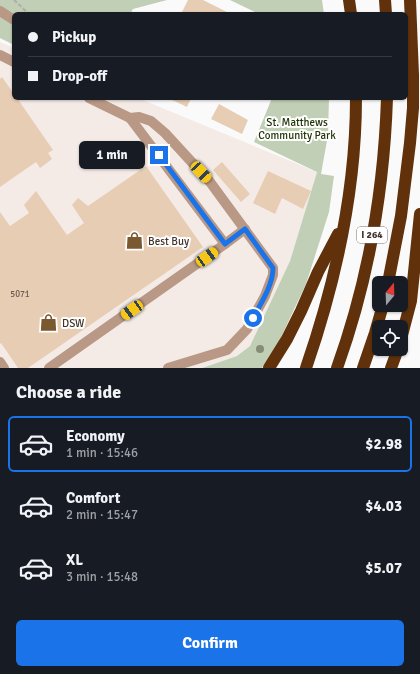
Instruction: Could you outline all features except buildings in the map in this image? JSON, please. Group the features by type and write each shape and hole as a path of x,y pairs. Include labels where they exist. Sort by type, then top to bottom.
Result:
{"highway":[{"path":"349,0 351,12"},
{"path":"385,0 386,12"},
{"name":"I 264","path":"389,276 401,216 413,108 410,0"},
{"path":"306,368 328,297 345,221 353,161 356,100"},
{"name":"I 264","path":"337,368 350,330 371,243 383,164 387,100"},
{"path":"406,320 411,301 420,214"},
{"path":"269,368 302,311 318,272 345,221"},
{"path":"363,368 381,312"},
{"path":"392,368 396,356"}],"lane":[{"path":"0,12 12,19"},
{"path":"0,55 12,61"},
{"path":"93,100 130,118 225,244"},
{"path":"130,118 139,117 151,121 164,133 210,182 273,268 273,275 265,296 247,329 227,350 168,368"},
{"path":"49,368 245,229"},
{"path":"0,362 4,368"}],"path":[{"path":"14,0 27,12"}],"shaded area":[{"path":"0,42 12,47 12,100 143,100 317,172 290,261 250,346 237,356 202,368 0,368"}],"green space":[{"path":"0,0 167,0 133,9 131,12 12,12 12,44 0,38"},
{"path":"230,0 322,0 324,12 255,12"},
{"name":"St. Matthews Community Park","path":"271,100 329,100 328,135 321,174 334,176 329,212 306,284 274,352 262,368 202,368 237,356 250,346 290,261 317,172 254,142"}],"place":[{"name":"Best Buy","path":"135,241"},
{"name":"DSW","path":"49,323"}],"route":[{"path":"159,155 225,244 245,229 273,268 273,275 265,296 253,318"}]}
